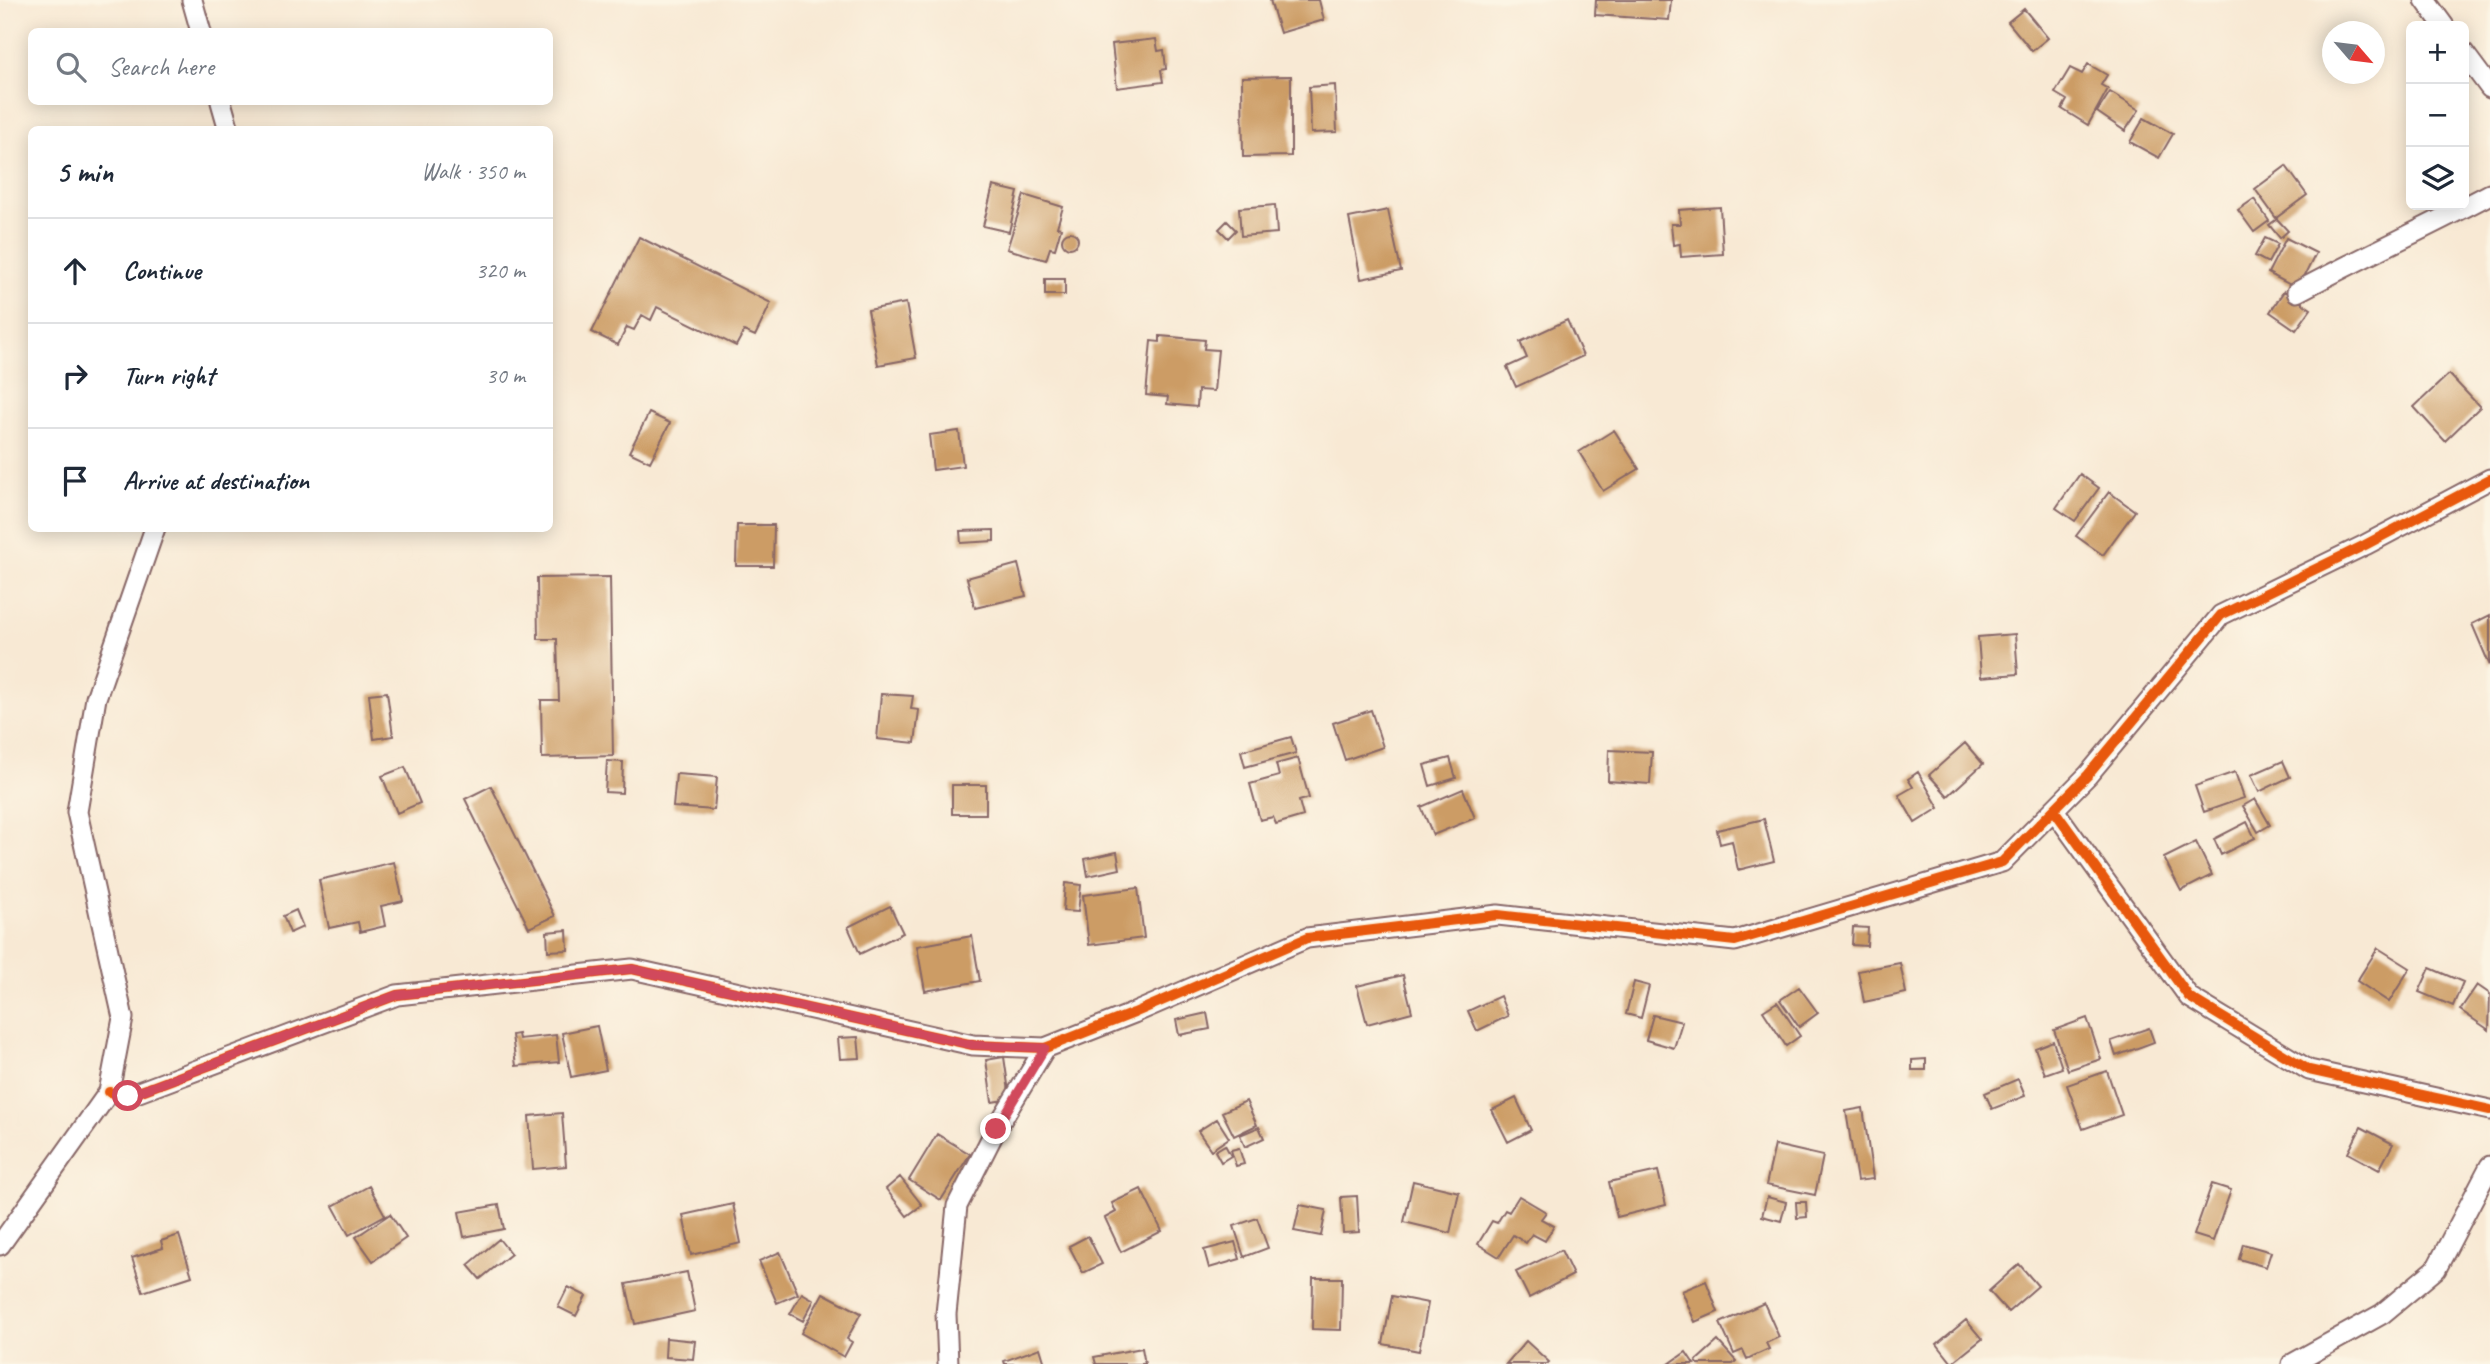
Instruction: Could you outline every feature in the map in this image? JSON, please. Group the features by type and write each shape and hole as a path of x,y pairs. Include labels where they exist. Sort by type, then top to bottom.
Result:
{"street":[{"path":"192,0 200,28"},
{"path":"2425,0 2440,21"},
{"path":"2469,60 2490,88"},
{"path":"222,105 228,126"},
{"path":"2297,292 2365,255 2490,194"},
{"path":"110,1092 128,1096 397,995 632,969 973,1045 1045,1048 1134,1013 1307,938 1498,915 1735,940 2002,862 2088,775 2221,615 2365,545 2490,479"},
{"path":"0,1245 110,1092 123,1018 77,812 96,698 154,532"},
{"path":"2054,810 2189,997 2309,1070 2490,1110"},
{"path":"948,1364 946,1314 957,1206 996,1129 1045,1048"},
{"path":"2292,1364 2382,1314 2436,1269 2490,1166"}],"building":[{"path":"1270,0 1319,0 1324,20 1280,33"},
{"path":"1596,0 1671,0 1669,20 1595,15"},
{"path":"2024,9 2048,38 2032,51 2008,22"},
{"path":"1156,39 1158,51 1164,50 1166,69 1161,70 1163,82 1117,88 1112,44"},
{"path":"2088,64 2107,75 2101,85 2108,89 2088,125 2062,109 2067,100 2055,93 2070,68 2082,74"},
{"path":"1291,76 1291,156 1243,157 1242,77"},
{"path":"1335,85 1337,132 1311,133 1309,87"},
{"path":"2110,92 2139,110 2125,131 2097,112"},
{"path":"2144,118 2173,134 2159,158 2130,142"},
{"path":"2286,166 2307,195 2276,218 2255,189"},
{"path":"993,186 1018,192 1009,232 983,226"},
{"path":"1024,195 1063,207 1057,227 1061,228 1055,249 1050,248 1046,260 1007,249"},
{"path":"2254,199 2269,221 2254,232 2238,210"},
{"path":"1275,205 1277,233 1241,236 1239,208"},
{"path":"1720,207 1723,254 1681,257 1680,244 1673,245 1671,224 1680,224 1679,210"},
{"path":"1388,210 1401,271 1361,279 1349,218"},
{"path":"2277,219 2288,231 2280,238 2269,225"},
{"path":"1227,221 1236,230 1228,238 1219,229"},
{"path":"1067,232 1073,232 1078,240 1076,246 1067,248 1062,243 1062,237"},
{"path":"639,237 771,303 755,336 744,331 736,346 657,307 651,320 642,315 634,330 627,327 618,345 592,332"},
{"path":"2265,238 2278,244 2268,263 2255,256"},
{"path":"2286,238 2316,253 2298,289 2268,273"},
{"path":"1045,279 1065,279 1065,295 1045,295"},
{"path":"2284,291 2311,309 2296,330 2270,312"},
{"path":"906,303 916,358 878,365 868,310"},
{"path":"1567,320 1583,356 1516,387 1507,367 1527,358 1520,342"},
{"path":"1160,336 1205,340 1204,349 1218,350 1214,391 1198,390 1197,407 1167,404 1168,397 1146,395 1151,341 1160,342"},
{"path":"2449,374 2480,407 2445,441 2414,407"},
{"path":"649,413 670,423 650,462 629,452"},
{"path":"1614,430 1639,469 1603,491 1579,452"},
{"path":"959,431 963,466 933,470 929,435"},
{"path":"2080,474 2099,488 2075,521 2056,508"},
{"path":"2109,492 2135,511 2103,555 2076,536"},
{"path":"737,525 774,525 773,566 736,566"},
{"path":"994,530 994,541 961,543 960,531"},
{"path":"1018,564 1026,596 975,608 967,578"},
{"path":"610,577 613,756 542,758 541,700 559,700 557,639 538,639 537,578"},
{"path":"2490,615 2490,666 2472,624"},
{"path":"2015,634 2018,674 1981,677 1978,637"},
{"path":"387,692 393,736 374,739 369,694"},
{"path":"881,694 913,696 911,709 919,710 915,743 877,739"},
{"path":"1371,710 1383,747 1345,760 1333,723"},
{"path":"1291,737 1296,753 1245,767 1241,751"},
{"path":"1965,743 1983,764 1948,796 1929,775"},
{"path":"1609,750 1652,752 1650,784 1608,781"},
{"path":"1298,758 1309,798 1299,801 1303,816 1276,824 1273,817 1260,820 1250,784 1279,776 1276,764"},
{"path":"1450,758 1456,778 1430,786 1424,765"},
{"path":"607,761 623,762 622,793 605,792"},
{"path":"2283,761 2290,777 2259,792 2251,775"},
{"path":"405,767 420,803 397,813 382,776"},
{"path":"1918,772 1939,808 1915,823 1899,795 1913,787 1908,779"},
{"path":"2235,772 2244,798 2204,812 2195,786"},
{"path":"676,774 717,777 714,810 673,807"},
{"path":"952,785 986,785 986,814 952,814"},
{"path":"491,786 555,916 529,928 465,799"},
{"path":"1463,789 1475,818 1433,835 1421,807"},
{"path":"2255,799 2270,825 2258,832 2243,806"},
{"path":"1764,819 1774,861 1738,870 1732,841 1720,844 1717,830"},
{"path":"2247,822 2255,838 2221,855 2214,839"},
{"path":"2196,842 2212,875 2181,891 2164,858"},
{"path":"1117,852 1120,869 1088,876 1085,859"},
{"path":"394,862 403,901 381,906 385,926 360,932 358,922 329,928 319,880"},
{"path":"1065,883 1081,885 1078,912 1063,911"},
{"path":"1138,888 1144,938 1089,945 1083,895"},
{"path":"890,906 903,933 860,954 848,927"},
{"path":"296,910 303,927 290,933 283,916"},
{"path":"1853,927 1868,928 1867,946 1852,945"},
{"path":"567,930 568,950 548,951 547,932"},
{"path":"972,936 980,981 925,991 917,946"},
{"path":"2378,948 2410,968 2389,1002 2357,981"},
{"path":"1900,963 1906,993 1864,1002 1858,971"},
{"path":"2430,968 2463,982 2453,1006 2419,992"},
{"path":"1403,975 1412,1012 1367,1024 1357,986"},
{"path":"1634,982 1649,986 1641,1018 1626,1014"},
{"path":"2477,985 2490,994 2489,1030 2460,1010"},
{"path":"1799,987 1818,1013 1799,1027 1780,1000"},
{"path":"1500,996 1508,1016 1477,1031 1468,1011"},
{"path":"1777,1002 1800,1036 1786,1046 1763,1011"},
{"path":"1207,1013 1210,1029 1179,1035 1176,1020"},
{"path":"1653,1015 1682,1022 1674,1048 1646,1040"},
{"path":"2087,1018 2101,1059 2068,1070 2054,1030"},
{"path":"597,1026 606,1070 571,1077 562,1033"},
{"path":"2149,1028 2154,1042 2116,1056 2111,1041"},
{"path":"518,1034 519,1039 556,1035 559,1062 516,1066 512,1035"},
{"path":"858,1037 860,1058 840,1059 838,1038"},
{"path":"2053,1041 2062,1068 2045,1074 2035,1048"},
{"path":"1004,1057 1010,1099 992,1102 986,1060"},
{"path":"1926,1059 1926,1070 1912,1070 1912,1060"},
{"path":"2107,1071 2122,1115 2083,1129 2067,1085"},
{"path":"2018,1079 2025,1096 1992,1109 1985,1093"},
{"path":"1516,1098 1531,1130 1508,1142 1492,1110"},
{"path":"1246,1101 1257,1125 1234,1136 1222,1112"},
{"path":"1863,1108 1873,1179 1857,1181 1846,1111"},
{"path":"562,1113 566,1166 533,1169 529,1116"},
{"path":"1217,1119 1229,1138 1211,1150 1198,1131"},
{"path":"1259,1127 1264,1138 1245,1147 1240,1135"},
{"path":"2361,1127 2393,1144 2379,1170 2348,1153"},
{"path":"937,1134 970,1154 941,1200 909,1180"},
{"path":"1225,1145 1231,1156 1221,1162 1215,1151"},
{"path":"1775,1145 1823,1156 1815,1195 1766,1185"},
{"path":"1239,1148 1244,1164 1236,1166 1231,1150"},
{"path":"1658,1171 1666,1205 1617,1217 1609,1182"},
{"path":"900,1177 922,1205 907,1216 886,1189"},
{"path":"1413,1181 1459,1192 1450,1233 1404,1222"},
{"path":"2212,1184 2231,1190 2213,1241 2194,1235"},
{"path":"369,1186 385,1215 349,1235 333,1206"},
{"path":"1141,1189 1162,1231 1121,1252 1105,1218 1116,1212 1112,1203"},
{"path":"1357,1196 1359,1232 1343,1233 1341,1197"},
{"path":"1519,1196 1546,1212 1541,1219 1554,1226 1545,1241 1532,1234 1526,1243 1513,1235 1499,1257 1478,1244 1492,1221 1497,1223 1505,1210 1509,1212"},
{"path":"1767,1197 1786,1202 1781,1221 1762,1216"},
{"path":"1796,1202 1806,1202 1807,1217 1797,1218"},
{"path":"733,1204 741,1243 691,1255 683,1215"},
{"path":"499,1205 504,1229 464,1237 459,1212"},
{"path":"1300,1205 1326,1210 1321,1236 1294,1231"},
{"path":"390,1214 406,1238 373,1261 356,1237"},
{"path":"1257,1218 1268,1248 1244,1257 1234,1226"},
{"path":"179,1235 192,1276 143,1292 132,1258 163,1248 161,1241"},
{"path":"1088,1236 1102,1264 1083,1273 1069,1246"},
{"path":"499,1239 511,1254 480,1279 468,1265"},
{"path":"1235,1242 1240,1259 1209,1268 1204,1250"},
{"path":"2243,1244 2271,1252 2266,1267 2239,1259"},
{"path":"1561,1250 1573,1275 1529,1298 1516,1272"},
{"path":"780,1252 798,1294 777,1303 759,1261"},
{"path":"2019,1264 2038,1286 2008,1312 1989,1291"},
{"path":"687,1272 695,1311 635,1324 626,1284"},
{"path":"1313,1278 1342,1278 1341,1330 1312,1329"},
{"path":"1706,1281 1718,1312 1695,1322 1682,1291"},
{"path":"568,1287 586,1296 576,1316 558,1307"},
{"path":"802,1293 814,1300 803,1321 790,1314"},
{"path":"823,1293 861,1313 847,1339 852,1342 844,1357 801,1333"},
{"path":"1392,1296 1428,1303 1419,1351 1383,1344"},
{"path":"1764,1303 1779,1337 1766,1343 1769,1349 1747,1359 1743,1350 1734,1354 1720,1323"},
{"path":"1966,1320 1982,1339 1952,1363 1937,1344"},
{"path":"666,1338 695,1341 693,1359 665,1357"},
{"path":"1526,1341 1549,1362 1547,1364 1506,1364"},
{"path":"1718,1341 1736,1361 1733,1364 1698,1364 1696,1361"},
{"path":"1040,1348 1045,1364 1005,1364 1004,1361"},
{"path":"1142,1348 1145,1364 1096,1364 1094,1357"},
{"path":"1686,1352 1694,1364 1669,1364"}],"cycle path":[{"path":"109,1092 128,1096 397,995 632,969 973,1045 1045,1048 1134,1013 1307,938 1498,915 1735,941 2002,862 2088,775 2221,615 2365,545 2490,479"},
{"path":"2054,810 2189,997 2309,1070 2490,1110"}],"route":[{"path":"128,1096 397,995 632,969 973,1045 1045,1048 996,1129"}]}
